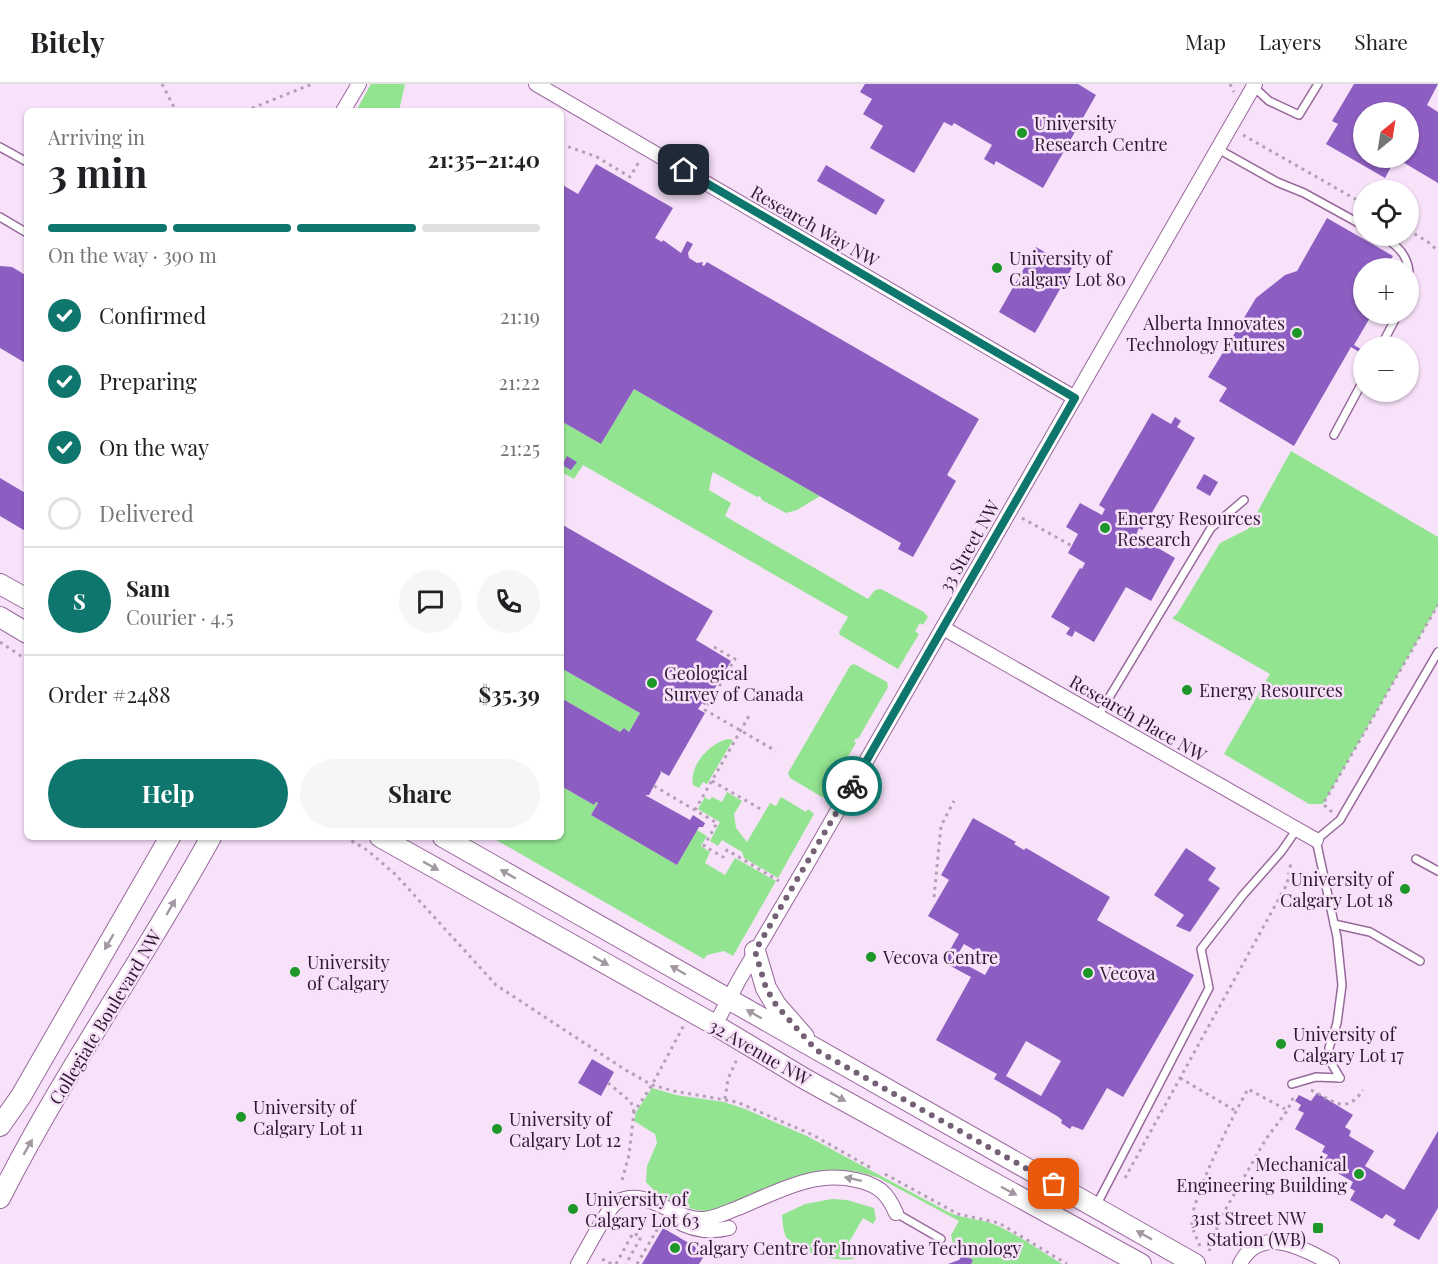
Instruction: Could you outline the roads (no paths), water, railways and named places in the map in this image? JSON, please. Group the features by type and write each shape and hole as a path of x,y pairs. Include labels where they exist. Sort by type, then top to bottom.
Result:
{"main road":[{"path":"0,584 24,597"},
{"path":"0,617 24,631"},
{"name":"Collegiate Boulevard NW","path":"1,1124 21,1096 168,840"},
{"name":"Collegiate Boulevard NW","path":"0,1198 117,994 157,932 209,840"},
{"path":"201,855 214,840"},
{"name":"32 Avenue NW","path":"385,840 856,1107 1141,1264"},
{"name":"32 Avenue NW","path":"448,840 1095,1208 1202,1254"},
{"path":"755,951 766,988 776,1005 816,1050"},
{"path":"1103,1242 1124,1264"}],"street":[{"path":"345,108 359,84"},
{"name":"Research Way NW","path":"536,84 1075,398"},
{"name":"33 Street NW","path":"714,1025 1255,86"},
{"name":"Research Place NW","path":"943,628 1316,840"},
{"path":"578,1264 614,1204 627,1198 637,1197 660,1204 685,1216 710,1218 805,1180 824,1176 865,1182 881,1189 889,1198 896,1213"},
{"path":"652,1203 657,1210 698,1230 716,1231 729,1228"},
{"path":"1240,1264 1254,1249 1265,1243 1275,1242 1299,1246 1332,1264"}],"lane":[{"path":"1255,86 1269,101 1299,116 1318,84"},
{"path":"0,147 24,160"},
{"path":"1218,149 1353,220"},
{"path":"0,217 24,231"},
{"path":"1334,435 1353,400"},
{"path":"1098,716 1210,528 1244,500"},
{"path":"1292,1084 1316,1077 1340,1078 1329,1059 1329,1048 1337,1023 1342,985 1335,924 1316,840 1340,820 1438,652"},
{"path":"1095,1208 1209,988 1201,949 1297,830"},
{"path":"1416,858 1438,871"},
{"path":"1335,924 1370,932 1420,961"},
{"path":"896,1213 941,1239"}],"place":[{"name":"University Research Centre","path":"1022,133"},
{"name":"University of Calgary Lot 80","path":"997,268"},
{"name":"Alberta Innovates Technology Futures","path":"1297,333"},
{"name":"Energy Resources Research","path":"1105,528"},
{"name":"Geological Survey of Canada","path":"652,683"},
{"name":"Energy Resources","path":"1187,690"},
{"name":"University of Calgary Lot 18","path":"1405,889"},
{"name":"Vecova Centre","path":"871,957"},
{"name":"University of Calgary","path":"295,972"},
{"name":"Vecova","path":"1088,973"},
{"name":"University of Calgary Lot 17","path":"1281,1044"},
{"name":"University of Calgary Lot 11","path":"241,1117"},
{"name":"University of Calgary Lot 12","path":"497,1129"},
{"name":"Mechanical Engineering Building","path":"1359,1174"},
{"name":"University of Calgary Lot 63","path":"573,1209"},
{"name":"31st Street NW Station (WB)","path":"1318,1228"},
{"name":"Calgary Centre for Innovative Technology","path":"675,1248"}]}
